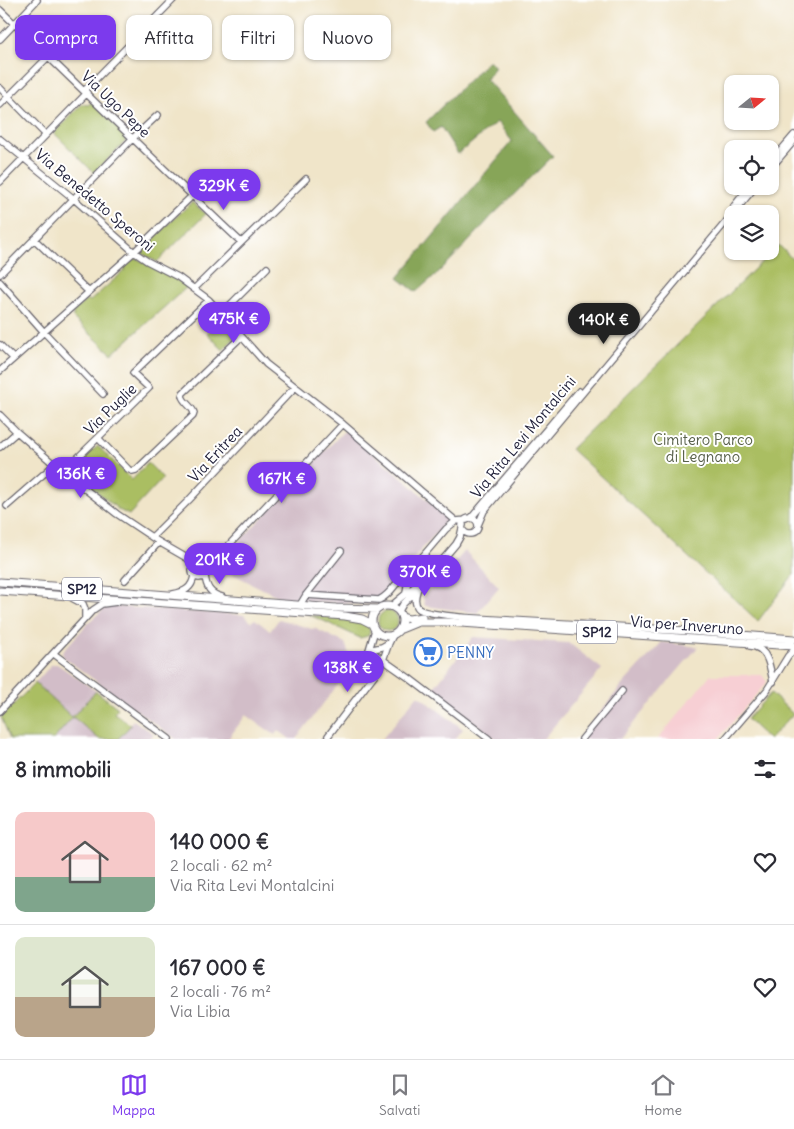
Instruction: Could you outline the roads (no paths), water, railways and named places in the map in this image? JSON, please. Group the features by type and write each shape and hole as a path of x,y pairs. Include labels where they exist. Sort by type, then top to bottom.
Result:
{"main road":[{"name":"SP12","path":"0,582 336,608 378,609"},
{"name":"SP12","path":"0,591 346,616 362,619 374,627"},
{"path":"382,606 391,606 401,614 403,621 400,629 393,635 383,636 374,627 373,616 382,606"},
{"name":"Via per Inveruno","path":"401,614 409,619 431,617 466,618 794,639"},
{"name":"Via per Inveruno","path":"400,629 418,622 446,622 794,648"}],"street":[{"path":"0,39 37,0"},
{"path":"0,182 173,0"},
{"name":"Via Ugo Pepe","path":"0,10 14,24"},
{"path":"0,105 45,60"},
{"name":"Via Ugo Pepe","path":"53,60 241,242"},
{"path":"0,88 46,135"},
{"path":"0,274 133,138 158,115"},
{"path":"779,152 794,135"},
{"name":"Via Benedetto Speroni","path":"0,139 74,199 134,252 178,277 209,300 266,364 343,424 456,521"},
{"path":"779,158 794,141"},
{"path":"194,289 306,179"},
{"name":"Via Rita Levi Montalcini","path":"401,614 403,604 456,544 466,521 472,517 742,195"},
{"name":"Via Rita Levi Montalcini","path":"478,525 484,511 748,195"},
{"path":"0,371 134,252 192,196"},
{"path":"34,239 89,292"},
{"path":"220,314 267,268"},
{"path":"0,282 103,394"},
{"name":"Via Puglie","path":"63,472 149,388 133,373 209,300"},
{"path":"98,438 128,469 136,470 193,416 193,410 183,399 183,393 241,337"},
{"path":"0,345 13,358"},
{"name":"Via Eritrea","path":"152,537 295,387"},
{"path":"0,415 54,465 116,514 159,542 203,566 208,589 216,596 229,599"},
{"path":"183,556 194,573 200,578 343,424"},
{"path":"0,448 17,432"},
{"path":"7,506 54,465"},
{"path":"306,595 380,600 385,598 446,529 456,521 474,519 478,525 476,531 472,534 465,532 466,521"},
{"name":"Via Rita Levi Montalcini","path":"456,544 472,534"},
{"path":"126,580 159,542"},
{"path":"300,605 341,551"},
{"path":"163,595 186,590 190,586 195,566 200,565"},
{"path":"406,591 411,570"},
{"name":"Via Rita Levi Montalcini","path":"391,606 406,591 432,571"},
{"path":"393,588 401,584 406,591"},
{"name":"Via per Inveruno","path":"417,590 415,596 416,604 424,612 466,618"},
{"path":"64,595 83,604 85,609 84,620"},
{"path":"0,711 93,610 102,604 136,601"},
{"path":"369,650 374,627"},
{"path":"328,736 378,670 384,660 393,635"},
{"path":"661,637 754,646 761,649 765,654 773,682"},
{"path":"369,650 389,643"},
{"path":"724,739 767,690 791,658 794,648"},
{"path":"369,650 489,739"},
{"path":"54,654 169,739"},
{"path":"582,739 622,691"}],"place":[{"name":"PENNY","path":"428,652"}],"park label":[{"name":"Cimitero Parco di Legnano","path":"703,448"}]}
